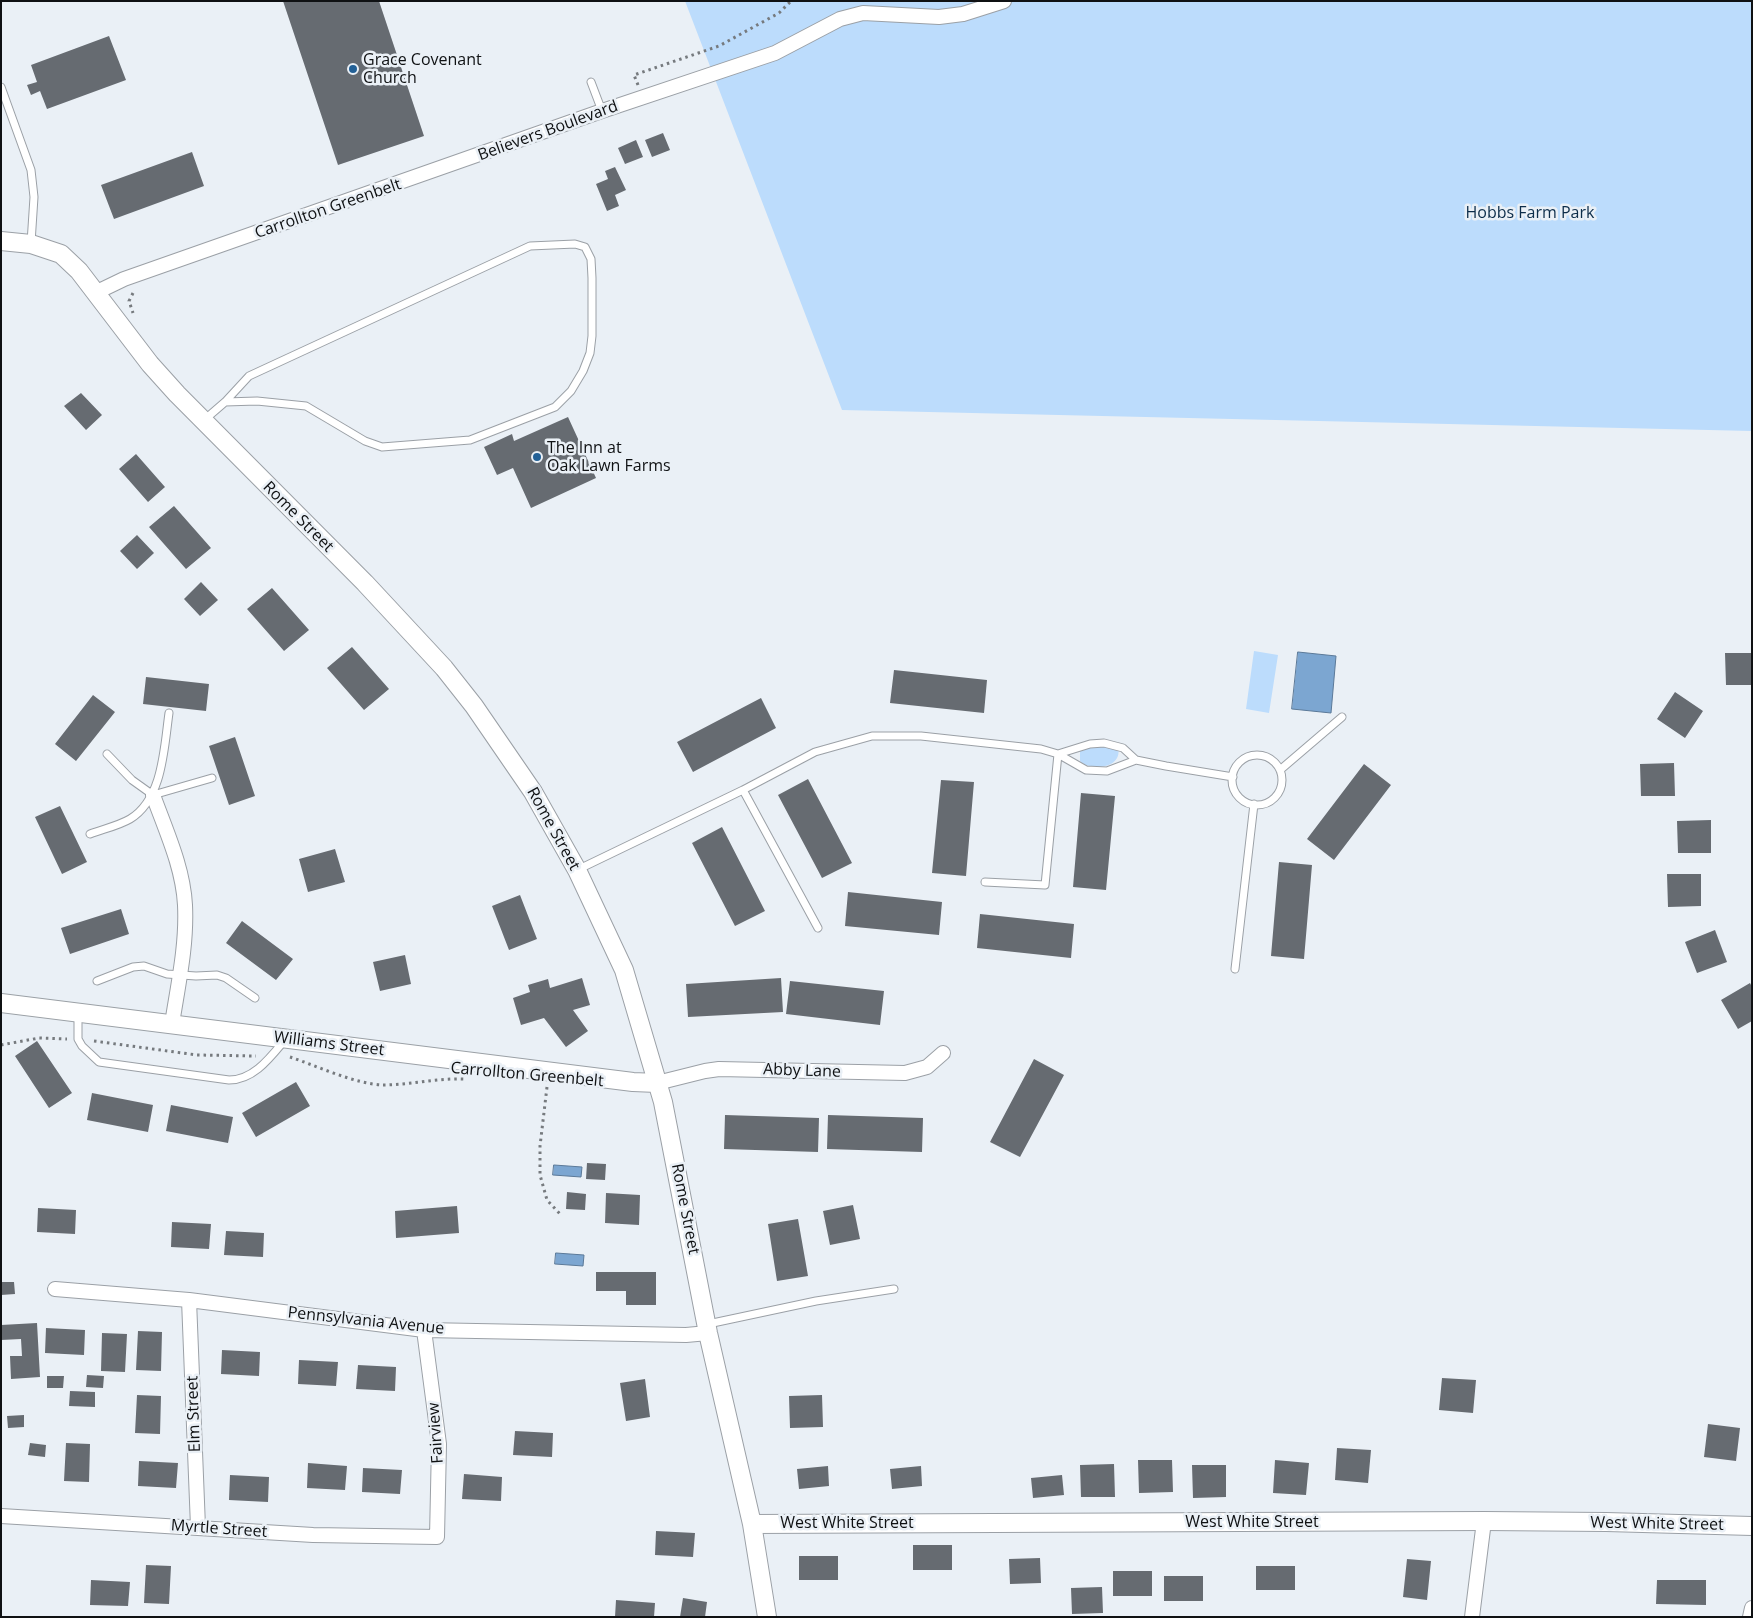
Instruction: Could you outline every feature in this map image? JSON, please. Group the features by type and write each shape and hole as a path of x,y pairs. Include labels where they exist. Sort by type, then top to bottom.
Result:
{"street":[{"name":"Believers Boulevard","path":"97,292 124,279 602,111 775,53 840,19 863,13 947,16 963,14 1004,1"},
{"name":"Rome Street","path":"1,241 31,244 61,254 79,270 150,364 203,421 365,583 444,668 474,706 533,792 577,870 624,970 663,1102 708,1329 752,1524 767,1617"},
{"path":"153,795 176,857 182,880 185,906 180,975 172,1024"},
{"name":"Williams Street","path":"1,1002 172,1024 286,1048 657,1083"},
{"name":"Abby Lane","path":"657,1083 719,1069 904,1073 927,1067 944,1053"},
{"name":"Pennsylvania Avenue","path":"55,1289 189,1300 424,1330 686,1335 708,1329"},
{"name":"Elm Street","path":"189,1300 198,1527"},
{"name":"Fairview","path":"424,1330 439,1444 437,1537"},
{"name":"Myrtle Street","path":"1,1516 314,1535 437,1537"},
{"path":"1472,1617 1484,1521"},
{"name":"West White Street","path":"752,1524 1484,1521 1752,1526"},
{"path":"1750,1617 1752,1608"}],"lane":[{"path":"592,82 602,111"},
{"path":"1,88 31,170 34,197 31,244"},
{"path":"203,421 225,402 249,376 530,246 575,244 585,247 591,259 592,336 590,353 583,371 570,393 555,407 470,440 382,448 365,441 306,406 256,401 225,402"},
{"path":"90,834 132,818 153,795 160,771 170,713"},
{"path":"1280,770 1342,717"},
{"path":"577,870 743,790 815,752 872,736 921,736 1041,749 1058,754 1086,770 1107,771 1136,760"},
{"path":"1058,754 1090,744 1104,742 1123,748 1136,760 1233,777"},
{"path":"107,754 132,780 153,795"},
{"path":"985,882 1045,884 1058,754"},
{"path":"1253,755 1269,758 1280,770 1281,788 1277,796 1262,804 1246,803 1235,793 1232,786 1233,771 1238,763 1244,758 1253,755"},
{"path":"153,795 212,778"},
{"path":"743,790 818,928"},
{"path":"1236,969 1254,804"},
{"path":"97,981 133,967 144,966 167,974 217,975 226,978 255,998"},
{"path":"78,1013 78,1039 82,1046 98,1062 238,1080 251,1074 286,1048"},
{"path":"708,1329 816,1301 894,1289"}],"path":[{"path":"639,89 634,75 719,46 778,13 791,1"},
{"path":"134,316 129,301 131,294 137,289"},
{"path":"1,1045 39,1038 70,1039"},
{"path":"87,1040 197,1055 261,1056"},
{"name":"Carrollton Greenbelt","path":"286,1048 362,1082 382,1085 435,1080 469,1080"},
{"name":"Carrollton Greenbelt","path":"538,1087 554,1089"},
{"path":"546,1099 540,1146 540,1175 546,1200 561,1215"}],"green space":[{"name":"Hobbs Farm Park","path":"685,1 1752,1 1752,431 842,410"},
{"path":"1254,651 1278,655 1269,713 1246,709"},
{"path":"1106,745 1118,748 1116,760 1111,764 1098,767 1080,761 1080,751 1088,747"}],"shaded area":[{"path":"1298,652 1336,656 1331,713 1292,709"},
{"path":"554,1165 582,1167 581,1177 553,1175"},
{"path":"556,1253 584,1255 583,1266 555,1264"}],"building":[{"name":"Grace Covenant Church","path":"283,1 379,1 424,136 338,165"},
{"path":"109,36 126,80 47,109 40,91 31,95 27,85 37,82 31,65"},
{"path":"663,133 670,150 652,157 645,140"},
{"path":"636,140 643,157 625,164 618,148"},
{"path":"192,152 204,186 114,219 101,185"},
{"path":"615,167 626,190 615,195 619,206 607,211 596,184 608,179 605,171"},
{"path":"81,393 102,415 86,430 64,406"},
{"name":"The Inn at Oak Lawn Farms","path":"568,417 596,478 531,508 513,468 497,475 484,447 512,434 514,441"},
{"path":"136,454 165,487 148,502 119,469"},
{"path":"174,506 211,548 186,569 149,527"},
{"path":"137,535 154,553 137,569 120,551"},
{"path":"201,582 218,600 200,616 184,599"},
{"path":"272,588 309,630 284,651 247,609"},
{"path":"352,647 389,689 364,710 327,668"},
{"path":"1725,653 1752,653 1752,685 1726,685"},
{"path":"894,670 987,680 984,713 890,703"},
{"path":"146,677 209,684 206,711 143,704"},
{"path":"1675,692 1703,711 1685,738 1657,719"},
{"path":"93,695 115,712 76,761 55,744"},
{"path":"761,698 776,728 693,772 677,742"},
{"path":"235,737 255,796 229,805 209,746"},
{"path":"1674,763 1675,796 1641,796 1640,764"},
{"path":"1364,764 1391,785 1334,860 1307,839"},
{"path":"808,779 852,863 822,878 778,795"},
{"path":"941,780 974,782 966,876 932,873"},
{"path":"1081,793 1115,796 1106,890 1073,887"},
{"path":"60,806 87,862 62,874 35,817"},
{"path":"1711,820 1711,853 1678,853 1677,821"},
{"path":"722,827 765,911 735,926 692,843"},
{"path":"335,849 345,882 308,892 299,859"},
{"path":"1279,862 1312,865 1304,959 1271,956"},
{"path":"1667,874 1701,874 1701,906 1668,907"},
{"path":"848,892 942,902 939,935 845,926"},
{"path":"520,895 537,939 509,950 492,906"},
{"path":"121,909 129,934 70,954 61,928"},
{"path":"980,914 1074,924 1071,958 977,948"},
{"path":"242,921 293,959 276,980 226,943"},
{"path":"1715,930 1727,962 1697,973 1685,942"},
{"path":"405,955 411,984 380,991 373,962"},
{"path":"582,978 590,1005 573,1010 588,1031 566,1047 544,1018 521,1025 513,998 530,992 528,985 548,979 550,988"},
{"path":"781,978 783,1012 688,1017 686,984"},
{"path":"790,981 884,991 880,1025 786,1014"},
{"path":"1750,983 1752,987 1752,1021 1738,1029 1721,1000"},
{"path":"37,1041 72,1093 49,1108 15,1056"},
{"path":"1034,1059 1064,1075 1020,1157 990,1142"},
{"path":"296,1082 310,1106 256,1137 242,1113"},
{"path":"92,1093 153,1105 148,1132 87,1120"},
{"path":"171,1105 233,1117 228,1143 166,1131"},
{"path":"725,1115 819,1118 818,1152 724,1149"},
{"path":"828,1115 923,1118 922,1152 827,1149"},
{"path":"587,1163 606,1164 605,1180 586,1179"},
{"path":"567,1192 586,1194 585,1210 566,1209"},
{"path":"606,1193 640,1195 639,1225 605,1223"},
{"path":"853,1205 860,1239 830,1245 823,1211"},
{"path":"457,1206 459,1233 396,1238 395,1211"},
{"path":"38,1208 76,1210 75,1234 37,1232"},
{"path":"798,1219 808,1276 777,1281 768,1224"},
{"path":"172,1222 211,1224 209,1249 171,1247"},
{"path":"226,1231 264,1233 263,1257 224,1255"},
{"path":"596,1272 656,1272 656,1305 626,1305 626,1291 596,1291"},
{"path":"1,1282 14,1282 15,1294 1,1295"},
{"path":"37,1323 40,1377 11,1379 10,1356 22,1356 21,1339 1,1340 1,1325"},
{"path":"46,1328 85,1330 84,1355 45,1353"},
{"path":"138,1331 162,1332 161,1371 136,1370"},
{"path":"102,1333 127,1334 125,1372 101,1371"},
{"path":"222,1350 260,1352 259,1376 221,1374"},
{"path":"299,1360 338,1362 336,1386 298,1384"},
{"path":"358,1365 396,1367 395,1391 356,1389"},
{"path":"87,1375 104,1376 103,1388 86,1387"},
{"path":"47,1376 64,1376 63,1388 47,1388"},
{"path":"1442,1378 1476,1380 1473,1413 1439,1410"},
{"path":"645,1379 650,1417 626,1421 620,1383"},
{"path":"70,1391 95,1392 95,1407 69,1406"},
{"path":"137,1395 161,1396 160,1434 135,1433"},
{"path":"822,1395 823,1427 790,1428 789,1396"},
{"path":"24,1415 24,1427 8,1428 7,1416"},
{"path":"1708,1424 1740,1428 1736,1461 1704,1457"},
{"path":"515,1431 553,1433 552,1457 513,1455"},
{"path":"30,1443 46,1445 45,1457 28,1455"},
{"path":"66,1443 90,1444 89,1482 64,1481"},
{"path":"1337,1448 1371,1450 1368,1483 1335,1480"},
{"path":"1138,1460 1172,1460 1173,1492 1139,1493"},
{"path":"1275,1460 1309,1463 1306,1495 1273,1493"},
{"path":"139,1461 178,1463 176,1488 138,1486"},
{"path":"308,1463 347,1466 345,1490 307,1488"},
{"path":"1114,1464 1115,1497 1081,1497 1080,1465"},
{"path":"1192,1465 1226,1465 1226,1497 1193,1498"},
{"path":"828,1466 829,1486 799,1489 797,1469"},
{"path":"921,1466 922,1486 892,1489 890,1469"},
{"path":"363,1468 402,1470 400,1494 362,1492"},
{"path":"464,1474 502,1477 501,1501 462,1499"},
{"path":"230,1475 269,1477 268,1502 229,1500"},
{"path":"1062,1475 1064,1495 1033,1498 1031,1478"},
{"path":"656,1531 695,1533 693,1557 655,1555"},
{"path":"913,1545 952,1545 952,1570 913,1570"},
{"path":"799,1556 838,1556 838,1580 799,1580"},
{"path":"1040,1558 1041,1583 1010,1584 1009,1559"},
{"path":"1407,1559 1431,1561 1427,1600 1403,1597"},
{"path":"146,1565 171,1566 169,1604 144,1603"},
{"path":"1256,1566 1295,1566 1295,1590 1256,1590"},
{"path":"1113,1571 1152,1571 1152,1596 1113,1596"},
{"path":"1164,1576 1203,1576 1203,1601 1164,1601"},
{"path":"91,1580 130,1582 128,1606 90,1605"},
{"path":"1657,1580 1706,1580 1706,1605 1656,1604"},
{"path":"1102,1587 1103,1613 1072,1614 1071,1588"},
{"path":"683,1598 707,1602 705,1617 680,1617"},
{"path":"616,1600 655,1603 654,1617 615,1617"}],"place":[{"name":"Grace Covenant Church","path":"353,69"},
{"name":"The Inn at Oak Lawn Farms","path":"537,457"}]}
